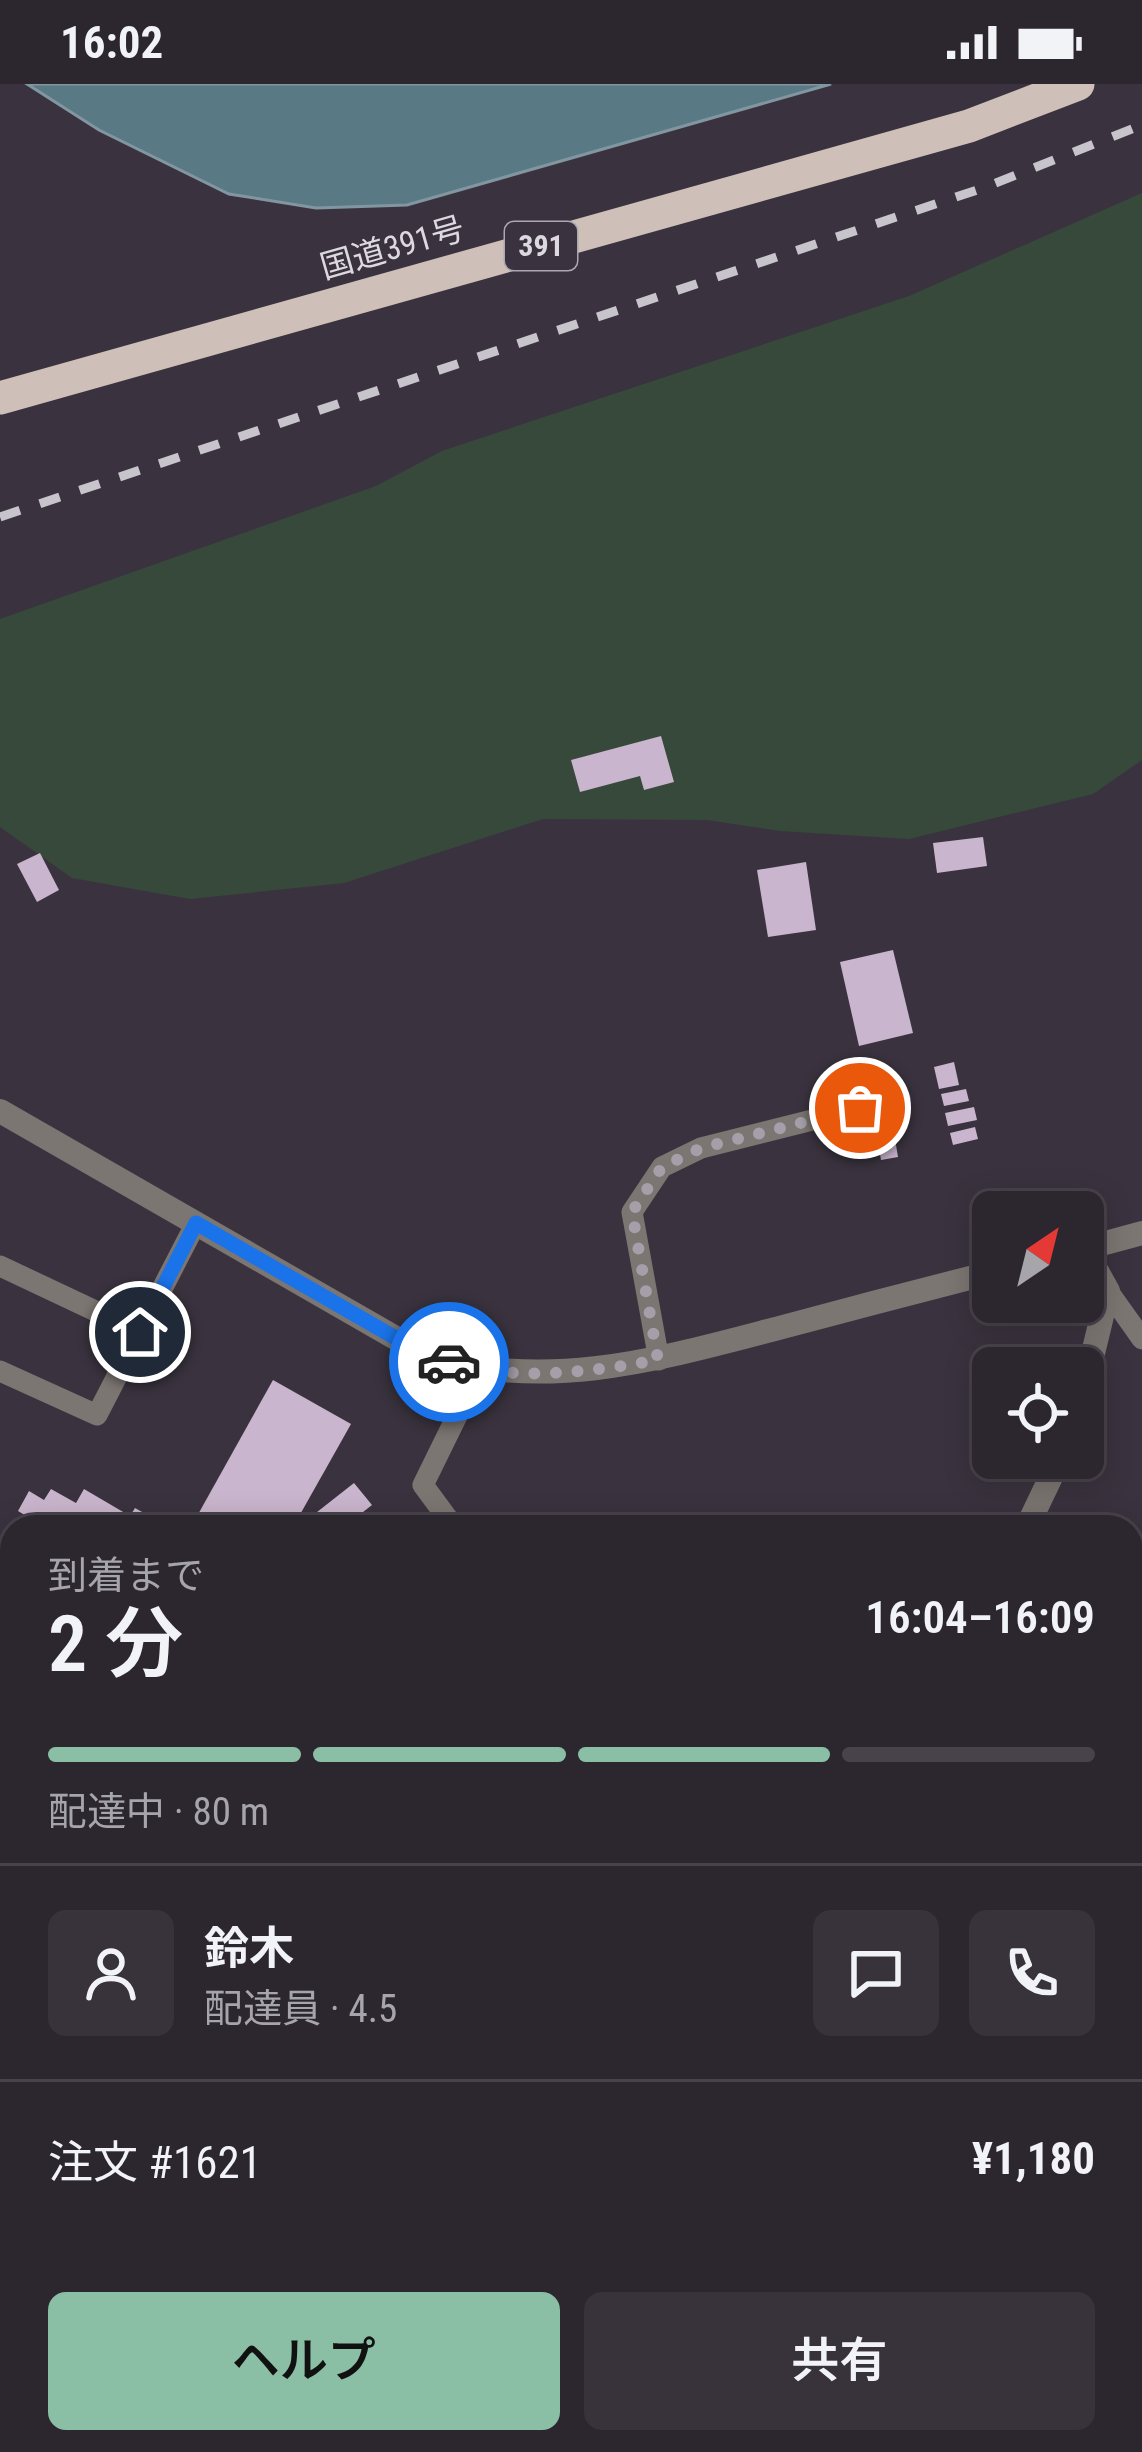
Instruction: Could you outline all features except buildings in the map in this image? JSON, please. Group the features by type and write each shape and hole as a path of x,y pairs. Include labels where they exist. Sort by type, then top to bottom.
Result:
{"highway":[{"name":"国道391号","path":"0,398 970,126 1078,84"}],"street":[{"path":"0,1111 427,1356 479,1371 591,1372 658,1360 972,1278"},
{"path":"1104,1243 1142,1233"},
{"path":"1095,1347 1108,1291 1104,1284"},
{"path":"1034,1515 1050,1479"}],"lane":[{"path":"658,1360 632,1212 662,1167 701,1148 900,1098"},
{"path":"0,1371 97,1414 196,1223"},
{"path":"0,1266 140,1332"},
{"path":"1108,1291 1142,1339"},
{"path":"445,1515 423,1485 479,1371"}],"green space":[{"path":"1142,193 1142,760 1093,794 909,839 781,831 707,820 543,819 344,883 190,899 72,878 0,827 0,619 376,486 442,451 909,296"}],"water":[{"path":"27,84 831,84 407,205 316,208 229,194 99,130"}],"railway":[{"path":"0,517 983,188 1142,125"}],"way so far":[{"path":"449,1362 479,1371 511,1373 591,1372 658,1360 632,1212 662,1167 701,1148 860,1108"}],"route":[{"path":"140,1332 196,1223 427,1356 449,1362"}]}
